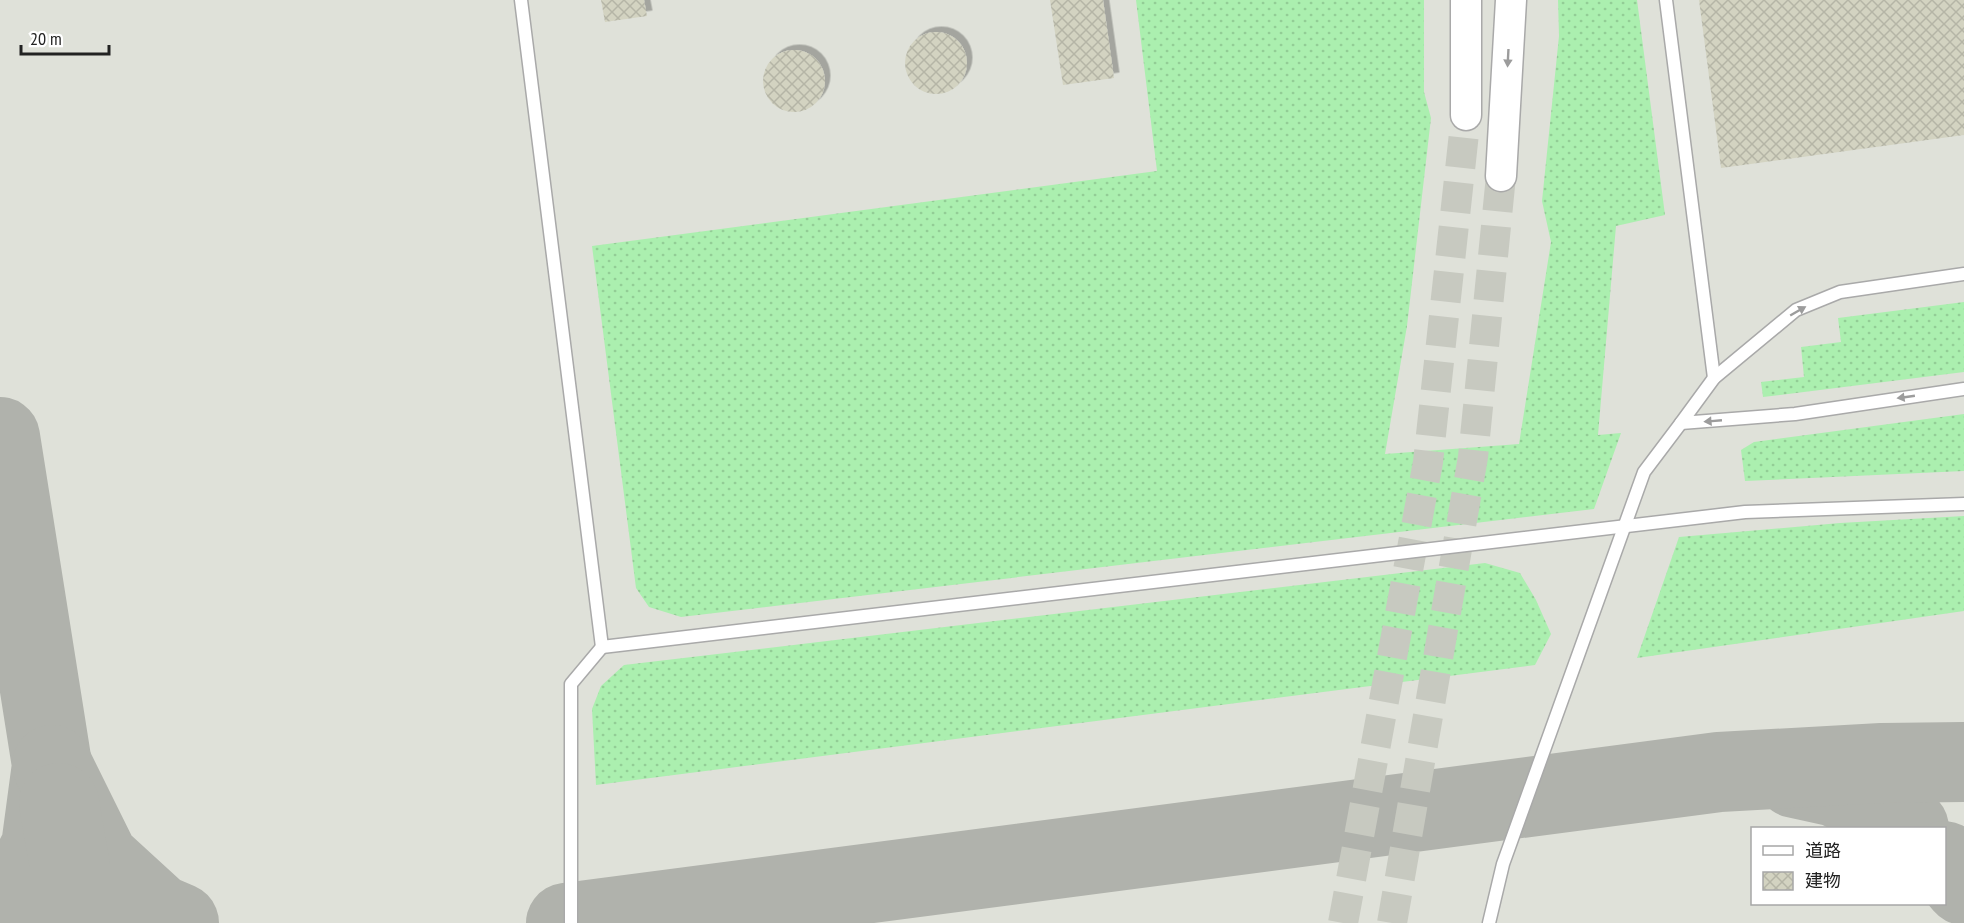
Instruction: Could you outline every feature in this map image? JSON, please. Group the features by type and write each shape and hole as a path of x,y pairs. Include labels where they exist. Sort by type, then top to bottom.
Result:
{"street":[{"path":"1466,0 1466,116"},
{"path":"1501,176 1511,0"}],"lane":[{"path":"521,0 602,647"},
{"path":"1666,0 1714,378"},
{"path":"1489,923 1503,864 1644,472 1714,378 1796,310 1840,292 1964,274"},
{"path":"1681,423 1795,414 1964,389"},
{"path":"571,923 571,684 602,647 1745,512 1964,504"}],"shaded area":[{"path":"0,0 1964,0 1964,923 0,923"}],"green space":[{"path":"1136,0 1424,0 1424,92 1431,118 1407,326 1385,454 1519,444 1551,242 1542,201 1559,36 1558,0 1637,0 1665,215 1616,226 1598,435 1621,433 1594,509 681,617 649,607 636,588 592,246 1157,171"},
{"path":"1964,302 1964,372 1763,397 1761,382 1804,377 1801,347 1841,342 1838,318"},
{"path":"1964,414 1964,471 1745,481 1741,450 1754,442"},
{"path":"1964,516 1964,611 1637,658 1679,537 1840,523"},
{"path":"1485,563 1520,573 1536,600 1551,634 1535,665 596,785 592,709 601,686 624,665"}],"building":[{"path":"601,0 644,0 647,16 605,22"},
{"path":"1050,0 1103,0 1114,78 1063,85"},
{"path":"1699,0 1964,0 1964,135 1721,168"},
{"path":"936,32 948,34 958,41 965,51 967,63 965,75 958,85 948,92 936,94 924,92 914,85 907,75 905,63 907,51 914,41 924,34"},
{"path":"794,50 806,52 816,59 823,69 825,81 823,93 816,103 806,110 794,112 782,110 772,103 765,93 763,81 765,69 772,59 782,52"}],"taxiway":[{"path":"0,437 52,765 41,847 1,923"},
{"path":"566,923 1719,772 1882,763 1964,762"},
{"path":"52,765 99,860 158,914 179,923"},
{"path":"1795,778 1836,787 1890,814 1908,827"},
{"path":"59,803 70,867 70,923"},
{"path":"1946,863 1964,885"}],"tunnel":[{"path":"1343,923 1428,462 1466,115"},
{"path":"1392,923 1473,457 1501,176"}]}
